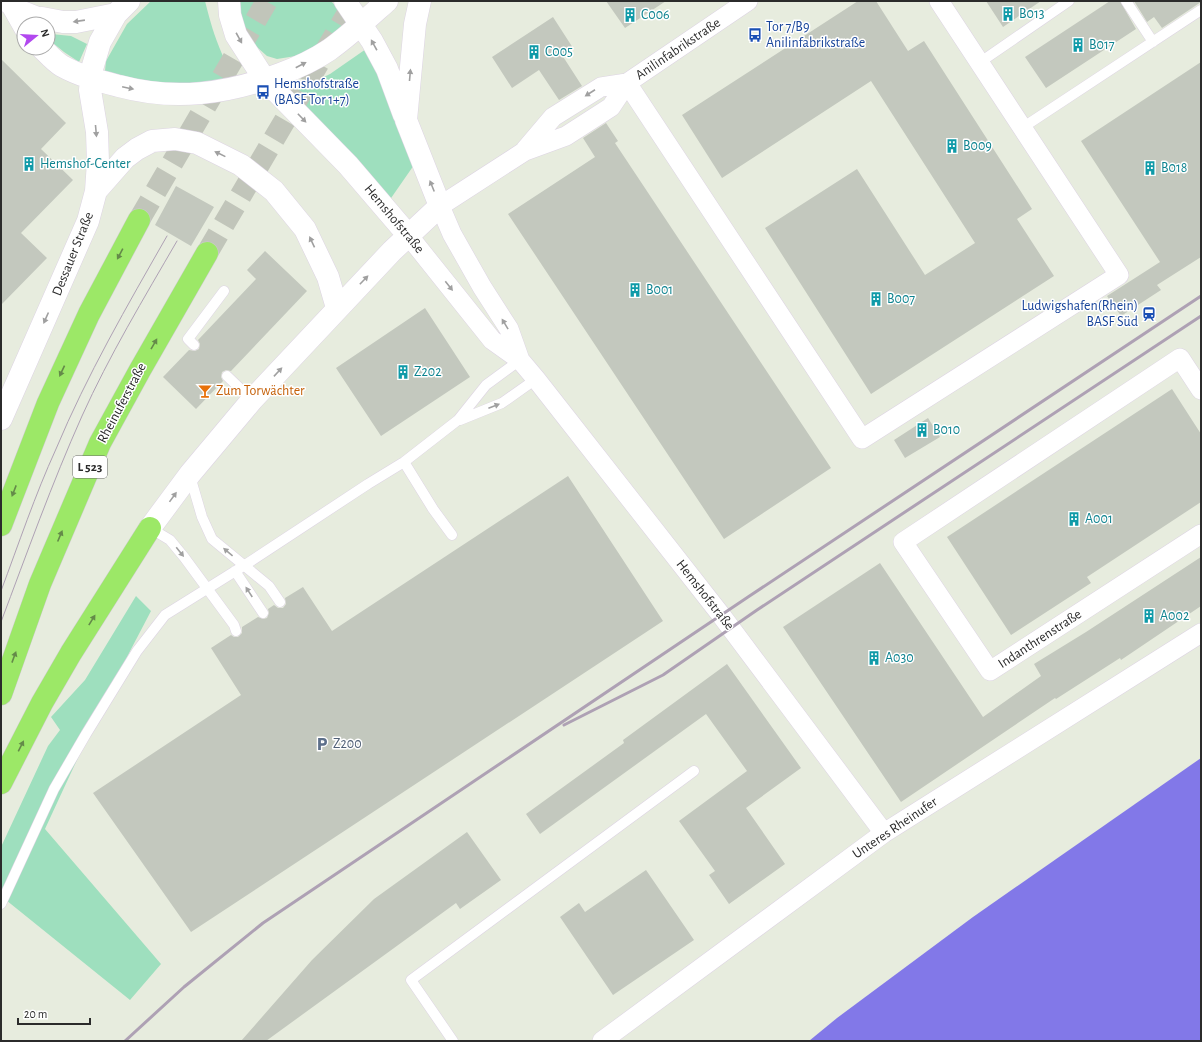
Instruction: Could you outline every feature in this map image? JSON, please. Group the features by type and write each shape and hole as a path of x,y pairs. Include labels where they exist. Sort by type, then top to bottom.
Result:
{"main road":[{"name":"Hemshofstraße","path":"229,1 230,15 236,35 265,80 348,165 408,235"},
{"path":"1,783 42,704 71,653 150,528 190,474 252,400 337,308 408,235 440,206 387,68 362,25 345,1"},
{"path":"50,56 61,66 90,79 159,94 191,95 232,90 265,80 297,67 328,50 362,25 387,1"},
{"path":"406,120 414,24 420,1"},
{"path":"56,22 70,22 123,8"},
{"name":"Dessauer Straße","path":"1,419 88,221 96,191 98,162 97,132 90,90 90,79 100,42 123,8"},
{"path":"96,191 137,148 152,141 175,139 197,143 241,165 274,191 305,229 328,278 337,308"},
{"path":"1,525 54,389 88,314 139,220"},
{"name":"Rheinuferstraße","path":"1,694 40,584 100,443 207,253"}],"street":[{"name":"Anilinfabrikstraße","path":"440,206 525,151 566,136 611,106 627,83 748,1"},
{"path":"627,83 862,439 1119,275 939,1"},
{"path":"5,8 20,16"},
{"name":"Hemshofstraße","path":"440,206 452,234 508,329 520,360"},
{"name":"Hemshofstraße","path":"408,235 492,340 520,360 536,379 721,615 884,833"},
{"name":"Indanthrenstraße","path":"1201,390 1180,358 903,542 990,671 1201,534"},
{"name":"Unteres Rheinufer","path":"602,1041 884,833 1201,633"}],"lane":[{"path":"979,63 1069,1"},
{"path":"1126,1 1153,42"},
{"path":"1022,128 1201,10"},
{"path":"194,345 188,339 224,291"},
{"path":"1,904 54,790 86,734 137,651 165,615 404,462 458,420 486,386 520,360"},
{"path":"227,376 252,400"},
{"path":"458,420 502,403 536,379"},
{"path":"404,462 432,509 452,535"},
{"path":"190,474 202,517 212,539 269,586 280,602"},
{"path":"150,528 170,540 234,625 236,631"},
{"path":"235,571 263,613"},
{"path":"453,1041 411,980 694,771"}],"green space":[{"path":"151,1 205,1 210,22 217,41 224,58 234,74 235,81 193,86 140,83 105,71 106,61 127,24"},
{"path":"236,1 331,1 340,12 342,19 341,28 339,33 302,55 277,59 267,56 249,40"},
{"path":"56,34 71,36 87,44 79,62 56,46"},
{"path":"366,49 370,52 414,165 389,201 292,97 293,92 330,74"},
{"path":"136,596 151,611 83,746 45,829 161,964 130,1000 1,896 1,847 48,746 60,730 51,717 85,680"}],"shaded area":[{"path":"1201,758 1201,1041 809,1041 837,1018 973,917"}],"building":[{"name":"C006","path":"606,1 666,1 625,28"},
{"name":"B009","path":"858,1 876,1 908,51 924,41 1032,209 1017,219 1054,276 871,394 765,228 857,169 925,275 975,243 871,81 722,178 682,115"},
{"name":"B013","path":"986,1 1041,1 1003,27"},
{"name":"B017","path":"1110,1 1120,1 1136,29 1046,88 1025,57"},
{"path":"1134,1 1201,2 1162,28 1154,17 1147,22"},
{"name":"C005","path":"553,17 573,48 562,55 582,86 559,100 539,70 512,88 492,57"},
{"name":"Hemshof-Center","path":"1,59 66,123 41,149 73,180 21,233 47,258 1,305"},
{"name":"B018","path":"1201,62 1201,257 1157,285 1161,290 1121,316 1107,296 1160,262 1081,141"},
{"name":"B001","path":"606,123 618,141 615,143 831,468 724,539 508,214 595,157 583,138"},
{"path":"176,186 214,207 191,246 155,225"},
{"path":"265,251 307,291 231,371 226,370 222,372 221,377 223,381 196,409 163,377 189,350 195,351 199,349 200,344 198,340 256,279 247,270"},
{"name":"Z202","path":"425,308 470,377 381,436 336,368"},
{"name":"A001","path":"1172,389 1201,434 1201,502 1087,577 1091,583 1011,635 947,537"},
{"name":"B010","path":"928,418 940,437 905,458 894,440"},
{"name":"Z200","path":"568,476 663,621 191,932 93,793 241,695 211,648 231,635 238,637 242,633 242,627 258,617 263,619 267,618 269,613 268,609 274,605 278,608 283,608 286,604 285,598 303,587 332,631"},
{"name":"A030","path":"1201,557 1201,606 1121,660 1120,658 1056,699 1055,698 901,802 783,627 880,563 983,717 1041,676 1034,664"},
{"path":"727,664 801,768 746,808 785,864 729,904 709,875 715,871 679,821 747,771 706,714 540,834 526,814 624,743 623,740"},
{"path":"467,832 501,880 460,909 456,903 266,1041 241,1041 312,960 374,899"},
{"path":"646,870 694,940 613,995 560,917 579,903 585,912"}],"tunnel":[{"path":"139,220 267,1"},
{"path":"207,253 355,1"}],"tram line":[{"path":"1,591 27,519 68,421 108,341 167,236"},
{"path":"1,622 50,492 92,394 115,349 177,241"}],"railway":[{"path":"125,1041 184,987 263,923 748,597 1201,296"},
{"path":"564,725 663,675 757,610 1201,316"}],"place":[{"name":"B013","path":"1008,14"},
{"name":"C006","path":"630,15"},
{"name":"Tor 7/B9 Anilinfabrikstraße","path":"755,35"},
{"name":"B017","path":"1078,45"},
{"name":"C005","path":"534,52"},
{"name":"Hemshofstraße (BASF Tor 1+7)","path":"263,92"},
{"name":"B009","path":"952,146"},
{"name":"Hemshof-Center","path":"29,164"},
{"name":"B018","path":"1150,168"},
{"name":"B001","path":"635,290"},
{"name":"B007","path":"876,299"},
{"name":"Ludwigshafen(Rhein) BASF Süd","path":"1149,314"},
{"name":"Z202","path":"403,372"},
{"name":"Zum Torwächter","path":"205,391"},
{"name":"B010","path":"922,430"},
{"name":"A001","path":"1074,519"},
{"name":"A002","path":"1149,616"},
{"name":"A030","path":"874,658"},
{"name":"Z200","path":"322,744"}]}
